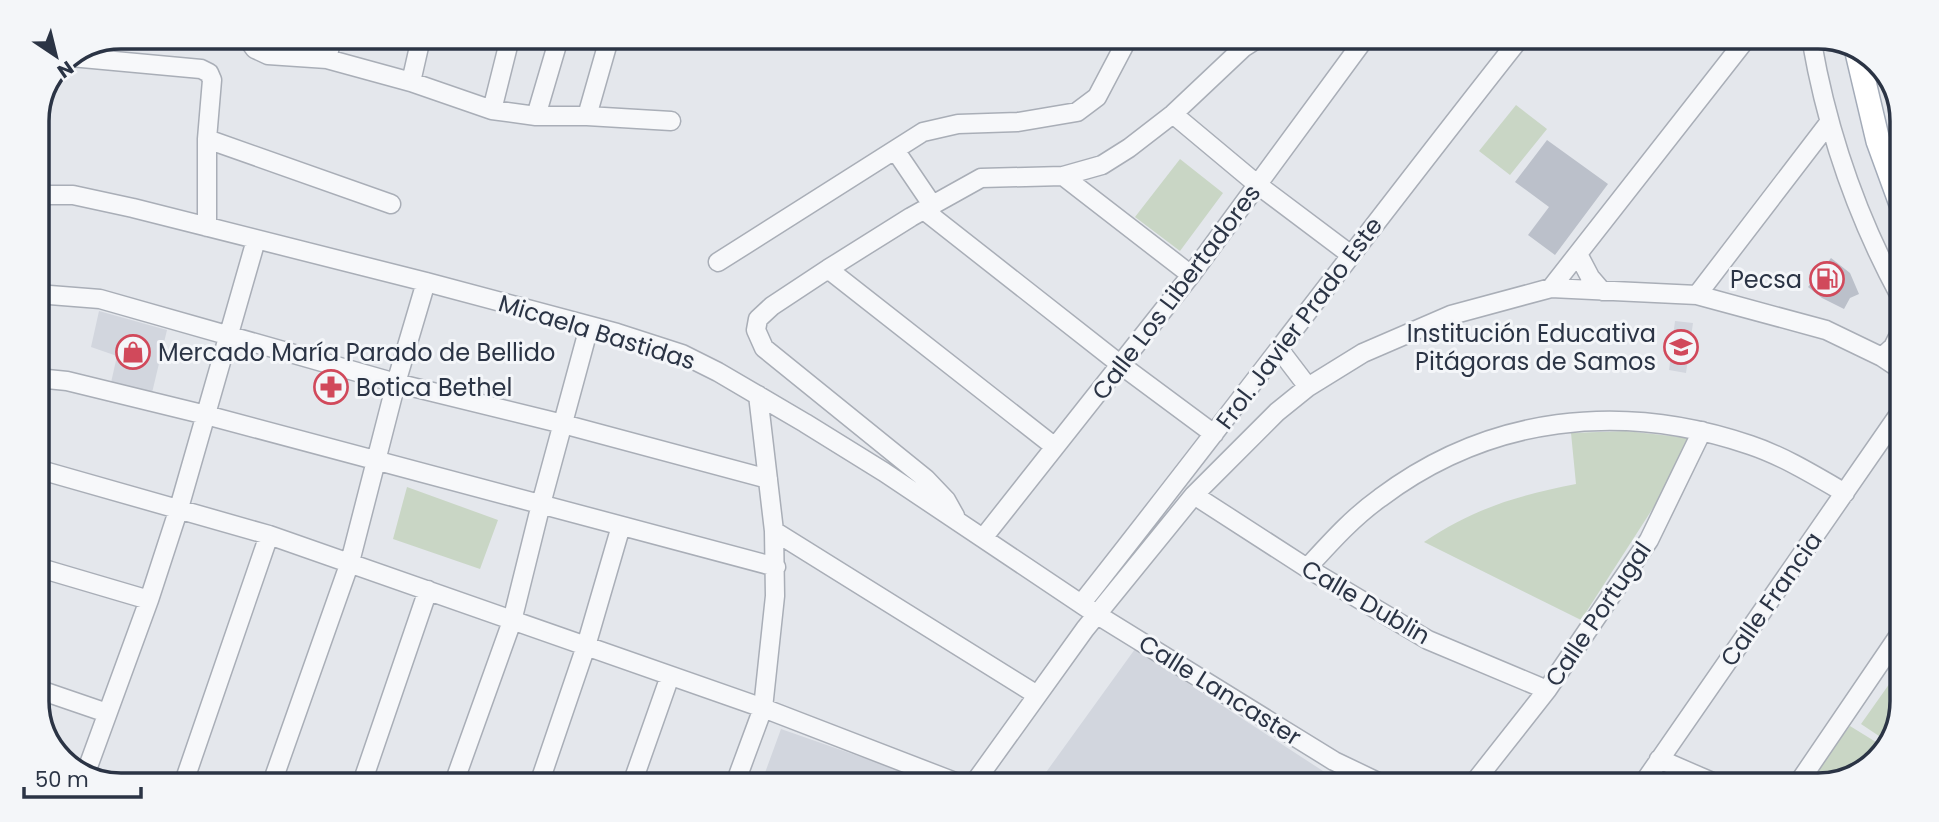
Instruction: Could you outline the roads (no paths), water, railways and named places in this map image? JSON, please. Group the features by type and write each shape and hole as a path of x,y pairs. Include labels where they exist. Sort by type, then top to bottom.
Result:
{"main road":[{"path":"1859,62 1878,141 1890,174"}],"street":[{"path":"255,49 268,55 327,59 411,82 492,110 536,116 671,121"},
{"path":"327,59 329,49"},
{"path":"411,82 418,49"},
{"path":"492,110 507,49"},
{"path":"536,116 556,49"},
{"path":"587,116 606,49"},
{"path":"718,262 923,132 958,124 1018,122 1077,112 1097,97 1122,49"},
{"path":"956,520 946,500 932,484 764,348 756,330 758,318 828,269 981,178 1063,176 1102,165 1173,114 1241,49"},
{"name":"Calle Los Libertadores","path":"984,538 1191,275 1357,49"},
{"name":"Frol. Javier Prado Este","path":"1089,609 1214,434 1419,165 1511,49"},
{"path":"1551,288 1737,49"},
{"path":"1813,49 1828,124 1850,191 1890,277"},
{"path":"91,59 201,69 209,73 212,80 207,139 207,228"},
{"path":"1173,114 1258,185 1351,255"},
{"path":"1697,295 1828,124"},
{"path":"207,139 391,204"},
{"path":"895,150 929,208 1121,365 1214,434"},
{"path":"1063,176 1191,275"},
{"name":"Micaela Bastidas","path":"49,195 74,195 100,200 426,282 682,354 758,395 873,465 1089,609"},
{"path":"89,765 149,600 179,508 256,240"},
{"path":"1578,254 1590,277 1602,290"},
{"path":"828,269 1055,447"},
{"path":"276,773 350,562 396,383 426,282"},
{"path":"981,773 1037,695 1089,609 1194,495 1277,412 1308,387 1363,353 1451,315 1551,288 1697,295 1826,330 1890,355"},
{"path":"49,295 100,299 396,383 768,479"},
{"path":"458,773 512,621 589,327"},
{"path":"1279,349 1308,387"},
{"path":"49,379 206,415 776,567"},
{"path":"739,773 763,708 776,567 758,395"},
{"path":"1307,568 1341,531 1379,498 1419,471 1463,449 1507,434 1558,422 1606,420 1702,431 1751,445 1804,469 1845,493"},
{"name":"Calle Francia","path":"1650,773 1890,427"},
{"name":"Calle Portugal","path":"1482,773 1547,690 1649,540 1702,431"},
{"path":"49,472 179,508 350,562 763,708 932,773"},
{"name":"Calle Dublin","path":"1194,495 1307,568 1428,640 1547,690"},
{"path":"543,773 586,646 621,526"},
{"path":"774,531 1037,695"},
{"path":"186,773 269,535"},
{"path":"49,571 149,600"},
{"path":"365,773 428,590"},
{"name":"Calle Lancaster","path":"1089,609 1334,761 1359,773"},
{"path":"1805,773 1890,648"},
{"path":"636,773 670,676"},
{"path":"49,692 107,713"},
{"path":"1659,759 1691,773"}],"place":[{"name":"Pecsa","path":"1827,279"},
{"name":"Institución Educativa Pitágoras de Samos","path":"1681,347"},
{"name":"Mercado María Parado de Bellido","path":"133,352"},
{"name":"Botica Bethel","path":"331,387"}]}
